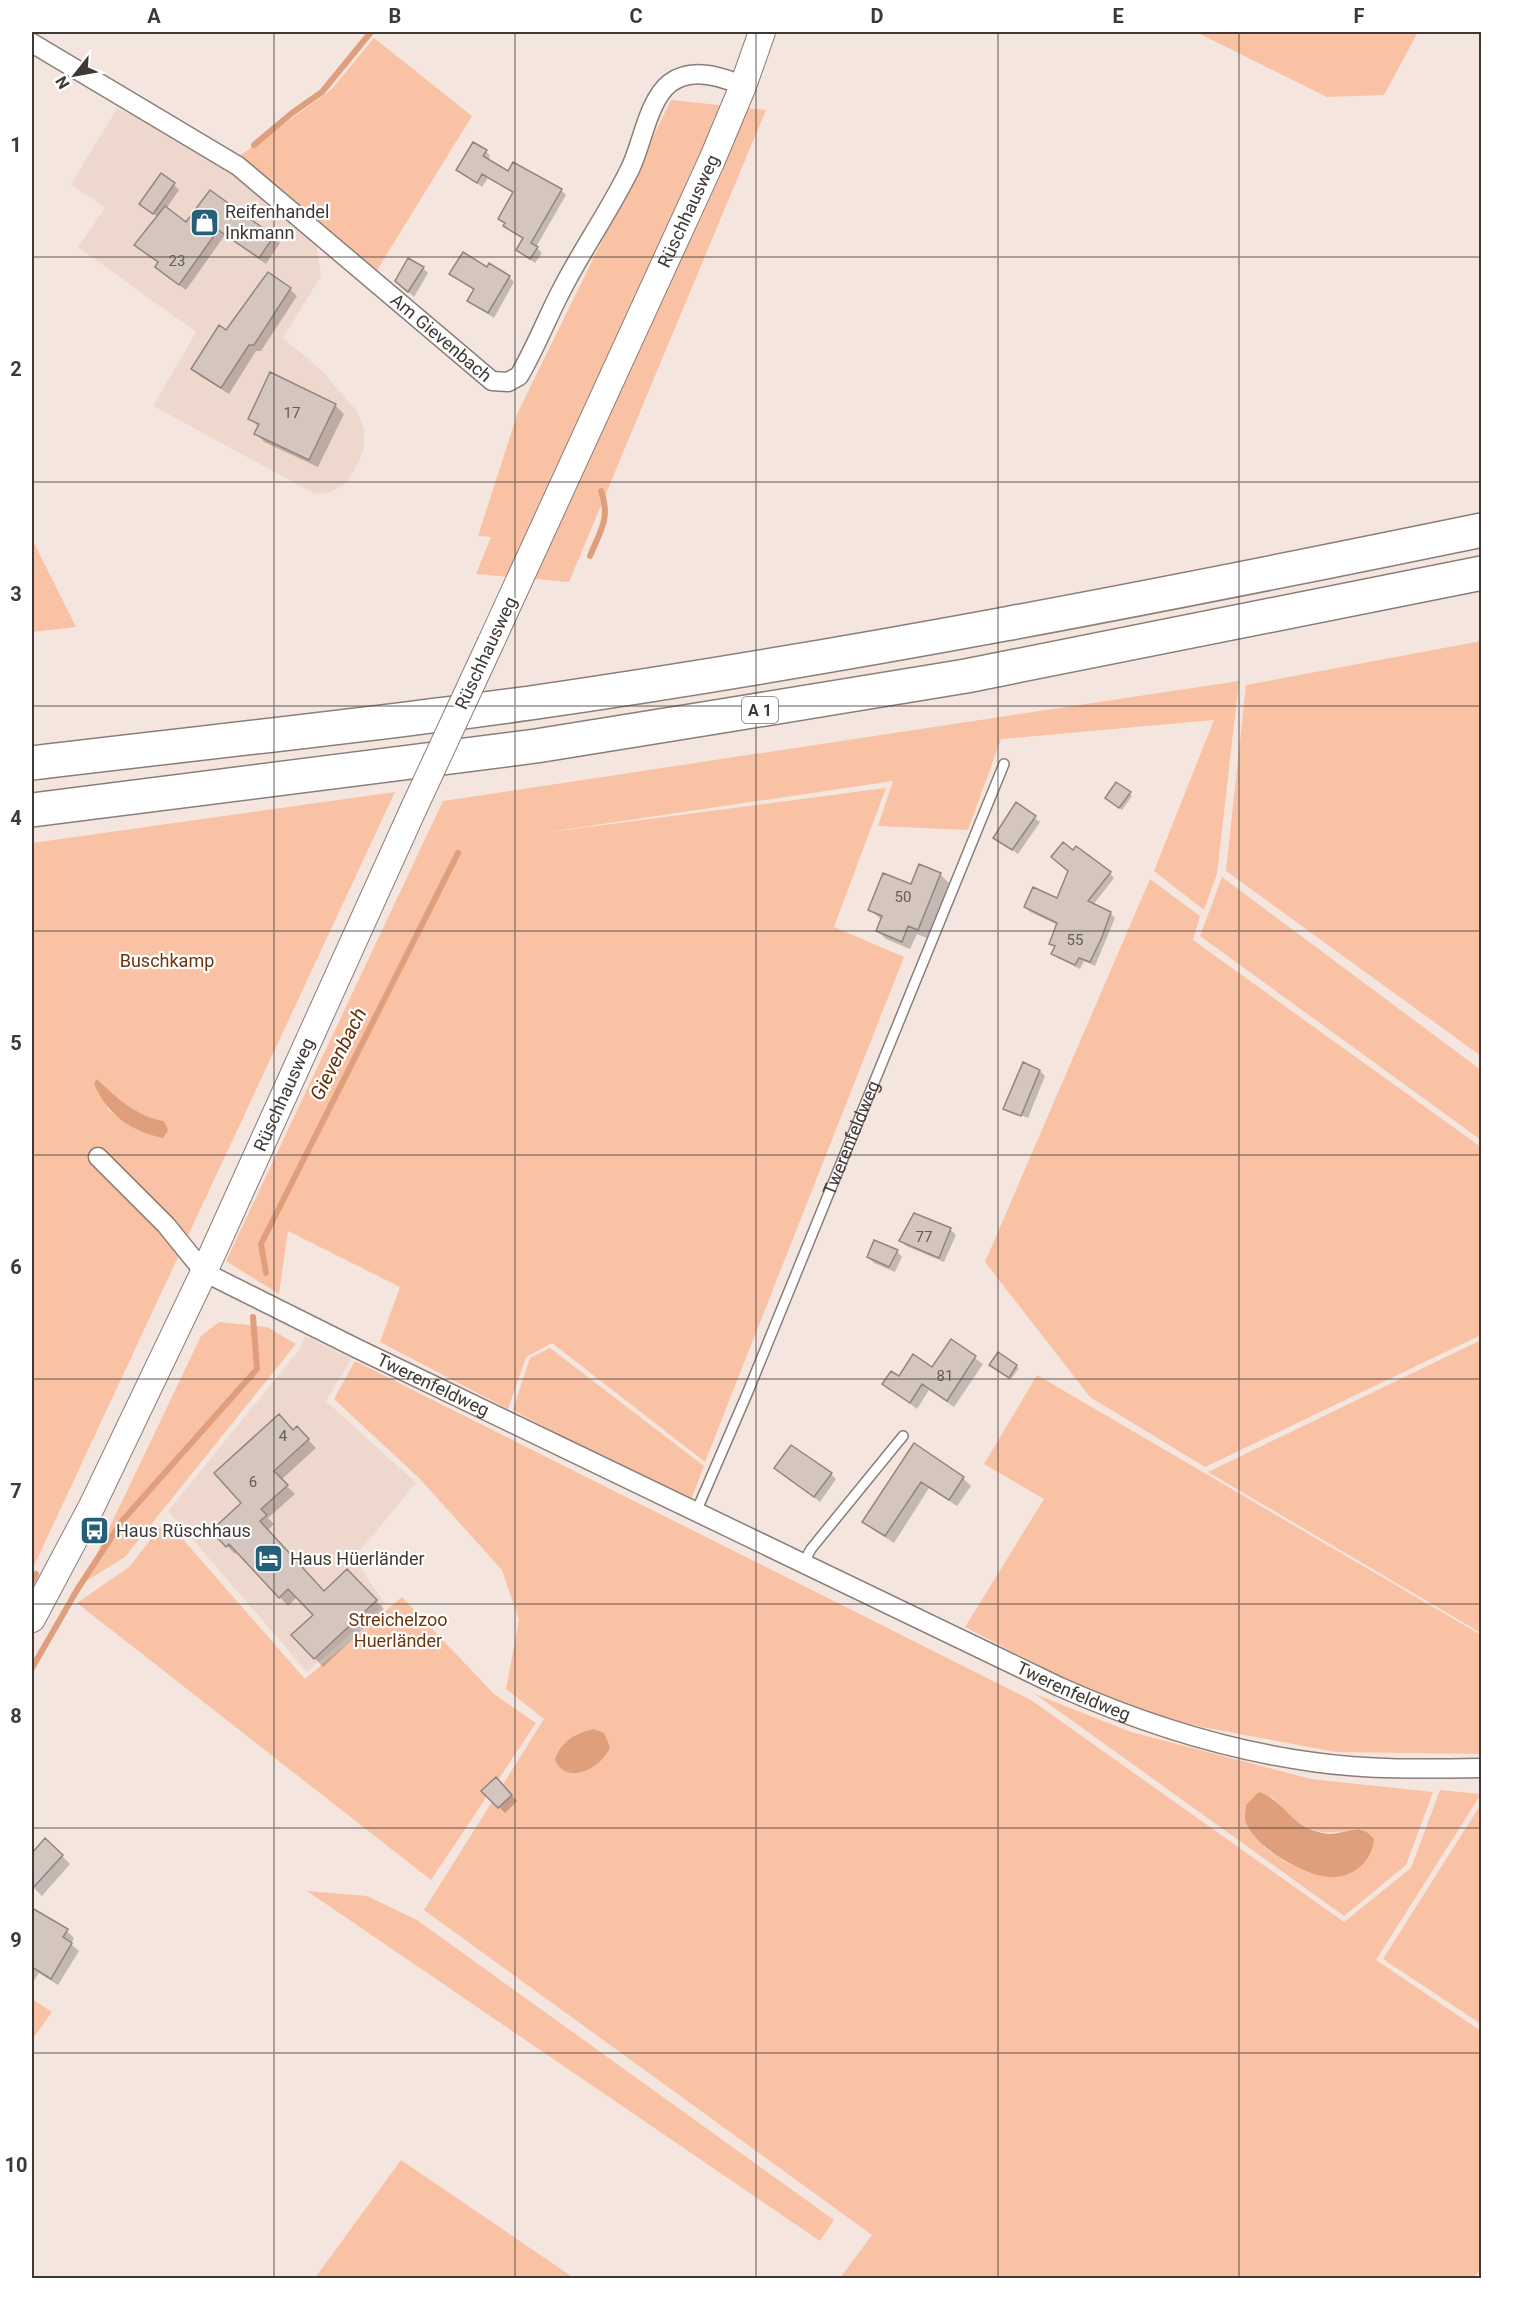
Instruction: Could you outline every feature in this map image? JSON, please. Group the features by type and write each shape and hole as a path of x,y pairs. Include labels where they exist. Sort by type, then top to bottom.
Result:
{"highway":[{"path":"32,764 528,703 733,671 970,631 1193,589 1482,530"},
{"name":"A 1","path":"32,810 536,746 740,714 977,674 1482,573"}],"main road":[{"name":"Rüschhausweg","path":"32,1619 92,1506 204,1272 413,810 679,234 743,86 762,32"}],"street":[{"name":"Am Gievenbach","path":"32,43 238,165 492,381 508,382 519,376 560,292 630,169 656,99 668,84 684,74 699,74 732,81 743,86"},
{"path":"98,1157 166,1225 204,1272"},
{"name":"Twerenfeldweg","path":"204,1272 356,1348 1060,1687 1124,1713 1191,1736 1252,1751 1314,1762 1391,1768 1482,1768"}],"lane":[{"name":"Twerenfeldweg","path":"696,1512 747,1394 1004,764"},
{"path":"804,1562 811,1550 903,1436"}],"shaded area":[{"path":"117,109 168,130 261,194 316,241 321,276 283,338 320,369 357,411 364,430 364,449 356,467 347,482 331,492 315,494 153,406 196,332 78,247 105,208 71,184"},
{"path":"97,1079 136,1111 164,1121 168,1130 163,1138 130,1126 113,1113 94,1084"},
{"path":"305,1336 351,1359 326,1401 416,1483 354,1558 385,1604 307,1672 168,1511 300,1349"},
{"path":"593,1729 604,1733 610,1747 606,1754 593,1767 584,1771 568,1772 561,1768 555,1760 565,1743 580,1733"},
{"path":"1259,1792 1267,1795 1298,1822 1312,1830 1331,1834 1354,1830 1364,1831 1374,1839 1370,1854 1362,1866 1342,1876 1323,1876 1296,1867 1269,1850 1249,1829 1245,1819 1246,1805"}],"green space":[{"path":"1196,32 1418,32 1384,95 1327,97"},
{"path":"374,38 472,116 374,275 238,157 331,90"},
{"path":"671,100 766,110 569,582 476,574 491,537 478,536 518,412"},
{"path":"32,539 76,627 32,632"},
{"path":"1482,641 1481,1056 1226,871 1246,685"},
{"path":"1239,681 1217,874 1204,910 1154,871 1214,720 1001,739 968,830 878,826 893,781 535,834 886,788 834,927 904,957 705,1462 552,1343 526,1357 508,1409 380,1342 400,1287 288,1231 279,1294 226,1261 443,801"},
{"name":"Buschkamp","path":"395,792 32,1570 32,843","holes":["98,1080 136,1111 164,1121 151,1135 128,1124 108,1110"]},
{"path":"1222,877 1481,1070 1481,1140 1200,936"},
{"path":"1150,879 1200,916 1193,940 1481,1147 1481,1335 1205,1467 1090,1397 985,1262"},
{"path":"219,1322 267,1327 296,1344 125,1557 83,1583 201,1336"},
{"path":"1481,1340 1481,1633 1208,1472"},
{"path":"550,1348 704,1466 689,1505 513,1410 530,1358"},
{"path":"355,1361 1031,1700 1344,1922 1411,1868 1440,1790 1481,1794 1376,1960 1481,2031 1482,2268 1474,2278 840,2278 872,2235 424,1910 544,1719 506,1689 519,1620 502,1570 419,1478 334,1399"},
{"path":"1037,1375 1481,1635 1481,1754 1336,1752 1202,1727 1129,1710 965,1627 1044,1499 984,1464"},
{"name":"Streichelzoo Huerländer","path":"166,1520 305,1679 402,1597 494,1694 536,1723 431,1880 77,1603 129,1567"},
{"path":"1035,1694 1131,1732 1311,1779 1433,1792 1406,1865 1344,1916","holes":["1271,1796 1290,1815 1308,1828 1328,1832 1355,1829 1314,1874 1287,1863 1264,1847"]},
{"path":"1481,1804 1481,2024 1383,1959"},
{"path":"307,1891 367,1896 417,1920 834,2220 820,2241"},
{"path":"32,1999 52,2012 32,2040"},
{"path":"401,2160 574,2278 315,2278"}],"building":[{"path":"473,142 487,150 483,156 508,171 513,162 562,189 531,243 538,247 530,259 516,250 523,238 503,226 505,223 498,219 513,192 482,174 477,183 456,170"},
{"path":"161,173 175,183 153,214 139,204"},
{"path":"210,190 274,236 259,258 218,230 179,285 155,267 158,262 134,245 165,206 186,222"},
{"path":"463,252 487,267 489,263 510,276 488,313 467,301 474,289 449,274"},
{"path":"408,258 424,267 408,292 395,281"},
{"path":"268,272 291,288 254,345 249,345 221,388 191,369 219,325 226,330"},
{"path":"270,372 336,404 309,460 254,434 259,424 248,419"},
{"path":"1116,782 1131,792 1119,808 1105,798"},
{"path":"1016,802 1036,816 1012,850 993,838"},
{"path":"1063,842 1073,850 1076,846 1111,872 1088,901 1111,912 1102,937 1090,962 1079,958 1075,965 1051,954 1055,946 1049,944 1057,923 1024,907 1033,887 1057,898 1068,871 1051,857"},
{"path":"919,864 941,873 918,930 908,926 902,942 876,931 882,916 868,910 883,873 911,884"},
{"path":"1023,1062 1040,1070 1021,1116 1003,1109"},
{"path":"914,1213 951,1228 939,1258 899,1241"},
{"path":"874,1240 898,1250 889,1267 867,1257"},
{"path":"951,1339 976,1356 947,1401 922,1384 910,1403 882,1384 891,1371 899,1376 913,1354 932,1367"},
{"path":"998,1352 1017,1365 1009,1378 989,1365"},
{"path":"279,1414 293,1430 297,1426 309,1439 274,1471 288,1485 261,1509 267,1515 260,1521 324,1591 347,1569 377,1600 314,1659 291,1635 313,1615 288,1589 279,1598 229,1544 226,1547 211,1531 241,1503 214,1473"},
{"path":"914,1443 964,1477 949,1500 921,1482 885,1536 862,1522"},
{"path":"791,1445 832,1473 814,1497 774,1468"},
{"path":"496,1777 512,1795 498,1808 481,1791"},
{"path":"45,1838 63,1855 32,1889 32,1853"},
{"path":"32,1908 68,1929 63,1937 72,1943 51,1979 32,1967"}],"waterway":[{"name":"Gievenbach","path":"254,145 292,113 322,92 371,32"},
{"name":"Gievenbach","path":"590,556 605,517 601,491"},
{"name":"Gievenbach","path":"266,1273 261,1244 458,853"},
{"name":"Gievenbach","path":"32,1668 77,1590 122,1521 257,1369 253,1317"},
{"path":"32,1582 36,1574"}],"place":[{"name":"Reifenhandel Inkmann","path":"204,222"},
{"name":"Haus Rüschhaus","path":"95,1531"},
{"name":"Haus Hüerländer","path":"269,1559"}]}
